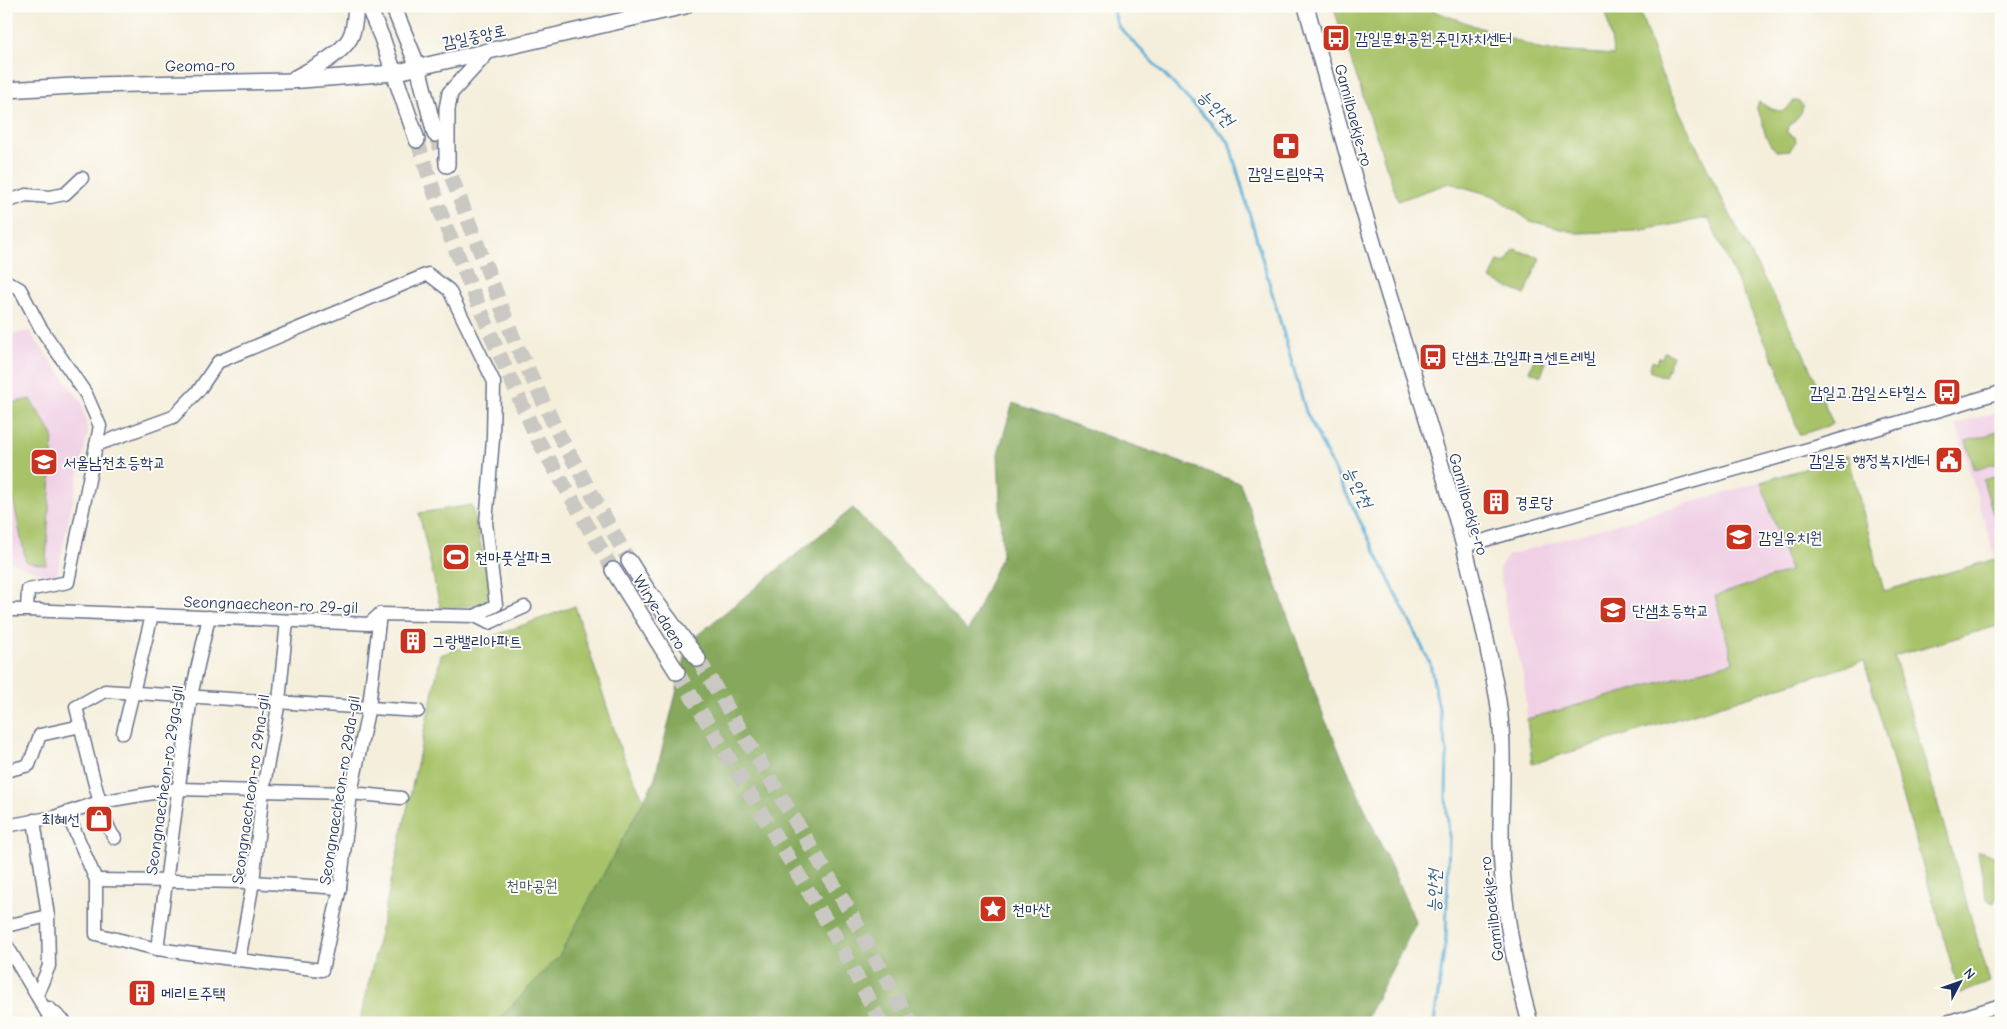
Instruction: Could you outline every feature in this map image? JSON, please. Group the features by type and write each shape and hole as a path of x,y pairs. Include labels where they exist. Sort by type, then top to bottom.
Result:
{"main road":[{"path":"289,81 317,66 341,49 350,38 355,21 356,6"},
{"path":"368,6 382,38 417,140"},
{"path":"393,6 418,67 434,134"},
{"name":"감일중앙로","path":"393,73 685,6"},
{"name":"Gamilbaekje-ro","path":"1306,6 1359,198 1464,546 1496,689 1502,734 1501,838 1503,884 1518,983 1530,1023"},
{"path":"447,165 447,109 450,93 488,51"},
{"name":"Geoma-ro","path":"6,90 90,85 289,81 393,73"},
{"name":"Wirye-daero","path":"629,561 646,588 698,659"},
{"name":"Wirye-daero","path":"613,570 677,672"}],"street":[{"path":"6,202 26,195 50,197 65,194 82,178"},
{"path":"96,446 172,417 199,390 218,362 428,274 449,290 494,382 493,439 486,523 496,604 476,616"},
{"path":"6,281 20,289 40,327 86,394 100,426 68,582 28,590 27,610"},
{"path":"1464,546 1819,446 2001,392"},
{"name":"Seongnaecheon-ro 29-gil","path":"6,610 369,624 380,614 476,616 489,624 525,607"},
{"name":"Seongnaecheon-ro 29da-gil","path":"238,960 322,970 340,888 352,792 369,706 380,614"},
{"path":"123,733 152,615"},
{"name":"Seongnaecheon-ro 29ga-gil","path":"157,949 190,696 209,617"},
{"name":"Seongnaecheon-ro 29na-gil","path":"238,960 253,882 263,790 279,701 287,621"},
{"path":"115,838 110,833 100,802 76,707 105,691 369,706 418,711"},
{"path":"6,771 29,765 40,735 81,726"},
{"path":"6,826 67,813 100,802 177,790 352,792 401,798"},
{"path":"67,813 96,880 96,934 157,949 238,960"},
{"path":"34,820 48,916 48,966 40,999"},
{"path":"96,880 253,882 340,888"},
{"path":"6,926 48,916"},
{"path":"6,944 53,1023"},
{"path":"40,999 66,1023"},
{"path":"1944,1023 2001,1005"}],"shaded area":[{"name":"서울남천초등학교","path":"29,331 82,403 88,433 56,578 13,563 6,563 6,335"},
{"path":"2001,411 2001,578 1956,424"},
{"name":"단샘초등학교","path":"1761,482 1790,571 1715,596 1733,662 1527,719 1524,679 1508,620 1499,568 1509,555"}],"green space":[{"path":"1333,6 1427,6 1428,9 1542,50 1614,55 1605,6 1638,6 1660,71 1725,205 1803,352 1833,424 1799,435 1778,369 1708,218 1637,231 1577,233 1530,221 1494,196 1449,183 1398,201"},
{"path":"1794,101 1798,101 1803,107 1801,113 1787,129 1787,133 1795,137 1796,141 1790,150 1777,151 1763,128 1763,121 1757,109 1759,102 1771,109 1782,111"},
{"path":"1514,249 1540,258 1525,295 1490,279 1498,261 1506,263"},
{"path":"1664,352 1673,355 1665,377 1649,371 1652,361 1657,363 1659,357 1662,358"},
{"path":"1535,357 1546,362 1541,376 1529,371"},
{"path":"30,399 53,435 46,565 26,562 6,465 6,404"},
{"path":"1013,403 1240,483 1324,717 1416,923 1364,1023 495,1023 559,956 654,781 689,642 853,508 968,631 1002,555 998,453"},
{"path":"2001,431 2001,462 1975,470 1966,441"},
{"path":"1848,455 1884,591 1995,559 2001,578 2001,625 1894,656 1990,982 1960,994 1864,661 1532,764 1527,719 1733,662 1715,596 1790,571 1761,482"},
{"path":"2001,475 2001,540 1983,480"},
{"name":"천마풋살파크","path":"472,505 493,601 441,611 419,513"},
{"name":"천마공원","path":"575,606 621,751 677,871 1074,1023 360,1023 441,655"},
{"path":"1978,852 2001,859 2001,885 1994,903 1987,900"}],"waterway":[{"name":"능안천","path":"1112,6 1118,26 1229,142 1306,412 1430,663 1447,751 1446,797 1449,836 1446,937 1434,1023"}],"tunnel":[{"path":"435,134 515,342 558,433 629,561"},
{"path":"417,140 444,222 497,349 538,440 613,570"},
{"path":"698,659 850,912 910,1023"},
{"path":"677,672 837,939 881,1023"}],"place":[{"name":"감일문화공원.주민자치센터","path":"1336,38"},
{"name":"감일드림약국","path":"1286,146"},
{"name":"단샘초.감일파크센트레빌","path":"1433,357"},
{"name":"감일고.감일스타힐스","path":"1947,392"},
{"name":"감일동 행정복지센터","path":"1949,460"},
{"name":"서울남천초등학교","path":"44,462"},
{"name":"경로당","path":"1496,502"},
{"name":"감일유치원","path":"1739,537"},
{"name":"천마풋살파크","path":"456,557"},
{"name":"단샘초등학교","path":"1613,610"},
{"name":"그랑밸리아파트","path":"413,641"},
{"name":"최혜선","path":"99,819"},
{"name":"천마산","path":"993,909"},
{"name":"메리트주택","path":"142,993"}]}
